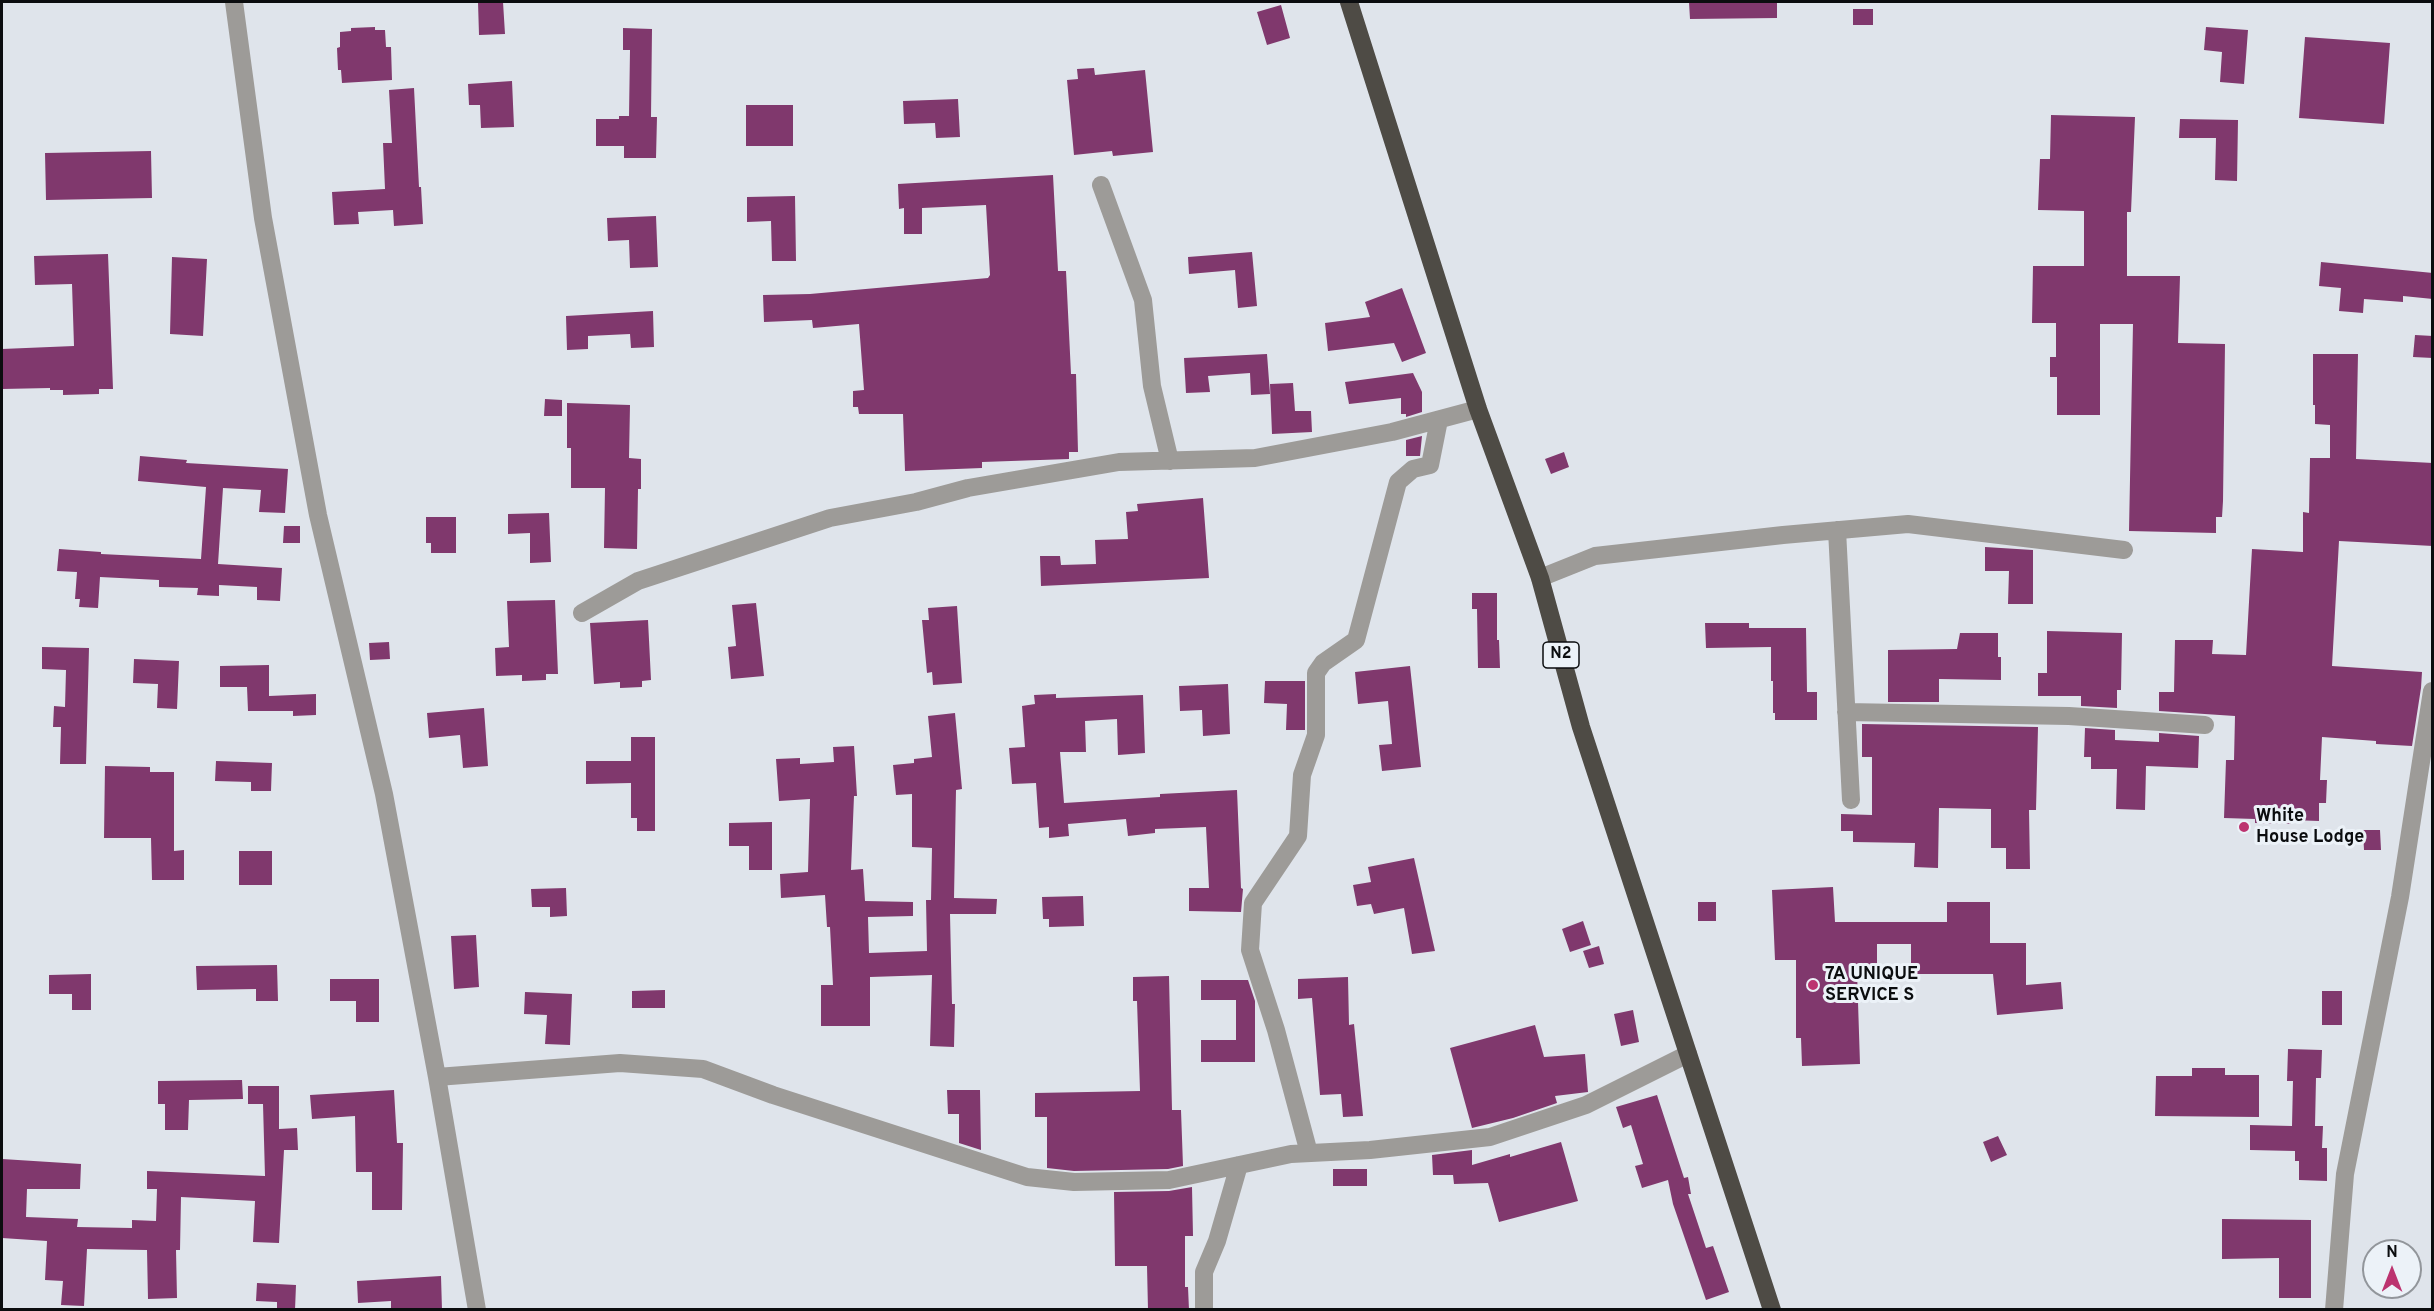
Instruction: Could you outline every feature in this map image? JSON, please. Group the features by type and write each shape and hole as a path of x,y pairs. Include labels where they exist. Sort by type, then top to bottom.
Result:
{"highway":[{"name":"N2","path":"1348,2 1478,409 1540,578 1581,727 1772,1310"}],"street":[{"path":"234,2 263,218 318,515 384,794 437,1077 477,1310"},
{"path":"1101,185 1143,300 1152,386 1170,461"},
{"path":"582,613 638,580 830,518 915,502 968,488 1119,462 1255,458 1392,432 1478,409"},
{"path":"1309,1153 1276,1030 1250,950 1253,903 1298,836 1302,775 1316,735 1316,673 1323,663 1356,639 1398,482 1413,469 1430,465 1439,420"},
{"path":"1540,578 1595,556 1908,524 2124,550"},
{"path":"1837,530 1851,800"},
{"path":"2334,1310 2345,1174 2400,897 2433,691"},
{"path":"1846,712 2069,716 2205,725"},
{"path":"437,1077 620,1063 703,1069 773,1095 1027,1177 1074,1182 1169,1180 1291,1154 1370,1150 1490,1137 1586,1105 1688,1054"},
{"path":"1204,1309 1204,1272 1217,1241 1239,1165"}],"building":[{"path":"478,2 503,2 505,34 479,35"},
{"path":"1689,2 1777,2 1777,18 1690,19"},
{"path":"1281,5 1290,38 1267,45 1257,12"},
{"path":"1853,9 1873,9 1873,25 1853,25"},
{"path":"375,27 375,30 385,30 386,47 391,47 392,80 342,83 341,70 338,70 337,48 340,47 340,32 351,31 351,28"},
{"path":"2206,27 2248,30 2244,84 2220,82 2222,52 2204,50"},
{"path":"623,28 652,29 651,117 657,117 656,158 624,158 624,146 596,146 596,119 619,119 619,116 629,116 630,50 623,50"},
{"path":"2305,37 2390,43 2384,124 2299,118"},
{"path":"1094,68 1095,75 1145,70 1153,152 1113,156 1112,151 1074,155 1067,80 1078,79 1077,69"},
{"path":"512,81 514,127 481,128 480,105 469,105 468,84"},
{"path":"414,88 423,224 394,226 393,210 358,212 359,224 334,225 332,192 385,189 383,143 392,143 389,90"},
{"path":"958,99 960,137 936,138 935,123 904,124 903,101"},
{"path":"746,105 793,105 793,146 746,146"},
{"path":"2051,115 2135,117 2131,212 2127,212 2127,276 2180,276 2178,343 2225,344 2223,501 2222,517 2216,517 2216,533 2129,531 2133,324 2100,324 2100,415 2057,415 2057,377 2050,377 2050,357 2056,357 2056,323 2032,323 2033,266 2084,266 2084,211 2038,210 2040,159 2050,159"},
{"path":"2180,119 2238,120 2237,181 2215,180 2216,138 2179,138"},
{"path":"151,151 152,198 46,200 45,153"},
{"path":"1053,175 1058,271 1066,271 1071,374 1076,374 1078,452 1069,452 1069,459 982,462 982,468 905,471 903,414 859,414 858,407 853,407 853,391 864,390 859,324 813,328 812,320 764,322 763,295 810,294 988,278 990,275 986,205 922,208 922,234 904,234 904,208 899,209 898,184"},
{"path":"795,196 796,261 772,261 771,221 747,222 747,197"},
{"path":"656,216 658,267 630,268 629,240 608,241 607,218"},
{"path":"1252,252 1257,306 1238,308 1235,270 1189,274 1188,257"},
{"path":"108,254 113,389 99,389 99,394 63,395 63,390 50,390 50,388 2,389 2,349 74,346 72,284 35,285 34,256"},
{"path":"172,257 207,259 203,336 170,334"},
{"path":"2321,262 2433,273 2433,299 2403,296 2403,302 2364,299 2363,313 2339,311 2341,288 2319,286"},
{"path":"1402,288 1426,353 1402,362 1394,343 1328,351 1325,323 1370,317 1365,302"},
{"path":"653,311 654,347 631,348 630,334 588,336 588,349 567,350 566,316"},
{"path":"2415,335 2433,336 2433,358 2413,357"},
{"path":"1267,354 1270,394 1251,395 1250,373 1208,376 1210,392 1186,393 1184,358"},
{"path":"2313,354 2358,354 2356,459 2433,463 2433,546 2339,541 2332,666 2422,672 2421,688 2412,746 2322,737 2320,780 2327,780 2326,803 2319,803 2319,821 2291,820 2291,824 2255,823 2255,819 2224,818 2226,760 2234,760 2235,716 2159,711 2159,692 2174,692 2175,640 2213,640 2212,654 2246,655 2252,549 2303,552 2303,512 2309,513 2310,458 2330,458 2330,425 2315,424"},
{"path":"1413,373 1422,392 1422,412 1406,417 1406,414 1401,414 1401,398 1349,404 1345,382"},
{"path":"1293,383 1295,411 1311,411 1312,432 1272,434 1270,384"},
{"path":"545,399 562,400 562,416 544,416"},
{"path":"567,403 630,405 629,458 641,459 637,549 604,548 605,488 571,488 571,448 567,448"},
{"path":"1422,436 1420,456 1406,456 1406,440"},
{"path":"1564,452 1569,467 1551,474 1545,459"},
{"path":"140,456 187,460 186,463 288,469 285,513 259,512 261,490 223,488 218,564 282,568 280,601 257,600 257,587 219,585 219,596 197,595 198,588 159,587 159,580 100,577 98,608 79,607 80,599 75,599 77,572 57,571 59,549 101,552 101,554 201,559 206,487 138,481"},
{"path":"1203,498 1209,578 1041,586 1040,556 1060,556 1061,565 1096,564 1095,540 1128,539 1126,512 1138,511 1137,504"},
{"path":"549,513 551,562 530,563 530,533 508,534 508,514"},
{"path":"426,517 456,517 456,553 431,553 431,543 426,543"},
{"path":"284,526 300,526 300,543 283,543"},
{"path":"1985,547 2033,550 2033,604 2008,604 2009,571 1985,571"},
{"path":"1472,593 1497,593 1497,640 1499,640 1500,668 1478,668 1477,609 1472,609"},
{"path":"555,600 558,674 546,674 546,680 522,681 522,675 496,676 495,648 509,647 507,601"},
{"path":"756,603 764,676 731,679 728,647 736,646 732,605"},
{"path":"957,606 962,683 933,685 932,672 927,673 922,620 929,620 928,608"},
{"path":"648,620 651,680 642,681 642,687 620,688 620,682 594,684 590,623"},
{"path":"1705,623 1749,623 1749,628 1806,628 1807,692 1817,692 1817,720 1775,720 1773,681 1771,681 1771,647 1706,648"},
{"path":"2047,631 2122,633 2121,690 2117,690 2117,708 2081,706 2081,696 2038,696 2038,673 2047,673"},
{"path":"1960,633 1998,633 2001,680 1939,679 1939,702 1888,702 1888,650 1957,649"},
{"path":"389,642 390,659 370,660 369,643"},
{"path":"42,647 89,648 86,764 60,764 61,727 53,727 54,706 65,707 66,670 42,669"},
{"path":"134,659 179,661 177,709 157,708 158,684 133,683"},
{"path":"269,665 269,696 316,694 316,715 293,716 293,711 248,711 247,687 220,687 220,666"},
{"path":"1410,666 1421,767 1382,771 1379,745 1392,744 1388,701 1358,704 1355,672"},
{"path":"1265,681 1305,681 1305,730 1286,730 1287,704 1264,703"},
{"path":"1228,684 1230,734 1203,736 1202,710 1180,711 1179,686"},
{"path":"1056,694 1056,698 1143,695 1145,753 1118,755 1117,719 1085,721 1086,752 1060,752 1064,803 1237,790 1241,888 1243,889 1241,912 1189,911 1189,888 1209,888 1206,827 1155,829 1155,833 1128,836 1126,819 1068,824 1069,836 1049,838 1049,827 1039,828 1036,783 1012,784 1009,748 1025,747 1022,706 1035,704 1034,695"},
{"path":"484,708 488,766 463,768 460,735 429,738 427,713"},
{"path":"955,713 962,789 956,790 954,898 997,899 996,914 950,914 952,1004 955,1004 954,1047 930,1046 932,975 870,977 870,1026 821,1026 821,985 833,985 830,927 827,927 825,895 781,898 780,874 808,872 810,799 779,801 776,759 800,758 800,764 834,762 833,747 854,746 857,796 854,796 851,870 863,869 865,901 913,902 913,916 868,917 869,953 927,951 926,900 931,900 932,848 912,847 912,794 896,795 893,765 914,763 914,759 932,757 928,716"},
{"path":"1862,724 2038,727 2036,810 2029,810 2030,869 2006,869 2006,848 1991,848 1991,809 1939,808 1938,868 1914,867 1915,843 1853,842 1853,831 1841,831 1841,814 1872,815 1872,757 1862,757"},
{"path":"2085,728 2115,730 2115,740 2159,742 2159,733 2199,736 2198,768 2146,766 2145,810 2116,809 2117,769 2091,769 2091,757 2084,757"},
{"path":"631,737 655,737 655,831 637,831 637,818 631,818 631,783 586,784 586,761 631,761"},
{"path":"216,761 272,763 271,791 251,791 251,782 215,781"},
{"path":"105,766 150,767 150,772 174,772 174,851 184,850 184,880 152,880 151,838 104,838"},
{"path":"772,822 772,870 749,870 749,846 729,846 729,823"},
{"path":"2363,830 2380,830 2381,850 2364,850"},
{"path":"239,851 272,851 272,885 239,885"},
{"path":"1414,858 1435,951 1412,954 1404,908 1374,914 1371,904 1357,906 1353,885 1371,882 1368,867"},
{"path":"1833,887 1835,922 1947,922 1947,902 1990,902 1990,943 2026,943 2026,985 2061,982 2063,1009 1997,1015 1993,974 1911,974 1911,944 1877,944 1877,971 1857,971 1860,1064 1802,1066 1801,1038 1796,1038 1796,960 1775,960 1772,890"},
{"path":"566,888 567,916 550,917 550,907 532,907 531,889"},
{"path":"1083,896 1084,926 1049,927 1049,919 1043,919 1042,897"},
{"path":"1698,902 1716,902 1716,921 1698,921"},
{"path":"1583,921 1591,945 1570,952 1562,929"},
{"path":"476,935 479,987 454,989 451,936"},
{"path":"1599,946 1604,964 1589,968 1583,951"},
{"path":"277,965 278,1001 256,1001 256,989 197,990 196,966"},
{"path":"91,974 91,1010 72,1010 72,994 49,994 49,975"},
{"path":"1169,976 1172,1110 1181,1110 1183,1166 1168,1169 1074,1171 1047,1168 1047,1117 1035,1117 1035,1093 1140,1091 1137,1001 1133,1001 1133,977"},
{"path":"1348,977 1349,1025 1354,1024 1363,1116 1343,1117 1341,1094 1320,1095 1312,998 1298,999 1298,979"},
{"path":"330,979 379,979 379,1022 356,1022 356,1001 330,1001"},
{"path":"1201,980 1248,980 1255,1001 1255,1062 1201,1062 1201,1040 1236,1040 1236,1000 1201,1000"},
{"path":"665,990 665,1008 632,1008 632,991"},
{"path":"2322,991 2342,991 2342,1025 2322,1025"},
{"path":"525,992 572,994 570,1045 545,1044 547,1015 524,1014"},
{"path":"1633,1010 1639,1042 1621,1046 1614,1014"},
{"path":"1535,1025 1544,1057 1585,1054 1588,1092 1555,1096 1557,1103 1513,1118 1472,1128 1450,1048"},
{"path":"2288,1049 2322,1050 2321,1078 2316,1078 2315,1126 2323,1126 2322,1148 2327,1148 2327,1181 2299,1180 2299,1161 2295,1161 2295,1151 2250,1150 2250,1125 2292,1126 2293,1081 2287,1081"},
{"path":"2192,1068 2225,1068 2225,1075 2259,1075 2259,1117 2155,1116 2156,1076 2192,1076"},
{"path":"242,1080 243,1099 189,1100 188,1130 165,1130 165,1104 158,1104 158,1081"},
{"path":"248,1086 279,1086 279,1129 297,1128 298,1150 284,1150 279,1243 253,1242 255,1201 181,1197 180,1250 176,1250 177,1298 148,1299 147,1250 87,1249 84,1306 61,1305 63,1281 45,1280 47,1241 2,1238 2,1159 81,1164 80,1189 27,1189 26,1217 78,1219 77,1227 132,1228 132,1220 156,1221 157,1189 147,1189 147,1171 265,1176 263,1104 248,1104"},
{"path":"394,1090 397,1143 403,1143 402,1210 372,1210 372,1172 356,1172 355,1116 312,1119 310,1095"},
{"path":"947,1090 980,1090 981,1150 959,1143 959,1114 948,1114"},
{"path":"1657,1095 1684,1178 1688,1177 1691,1194 1688,1194 1706,1248 1713,1246 1729,1292 1706,1300 1673,1204 1668,1180 1642,1188 1635,1166 1643,1164 1631,1125 1623,1128 1616,1107"},
{"path":"1998,1136 2007,1155 1991,1162 1983,1142"},
{"path":"1561,1142 1578,1201 1499,1222 1488,1183 1454,1184 1453,1175 1433,1175 1432,1155 1472,1150 1472,1165"},
{"path":"1333,1169 1367,1169 1367,1186 1333,1186"},
{"path":"1192,1187 1193,1236 1185,1236 1185,1287 1188,1287 1189,1310 1148,1310 1147,1266 1115,1266 1114,1192 1169,1191"},
{"path":"2222,1219 2311,1220 2311,1298 2279,1298 2279,1258 2222,1259"},
{"path":"441,1276 442,1310 391,1310 391,1301 358,1303 357,1281"},
{"path":"257,1283 296,1285 295,1310 277,1310 277,1302 256,1301"}],"place":[{"name":"White House Lodge","path":"2244,827"},
{"name":"7A UNIQUE SERVICE S","path":"1813,985"}]}
